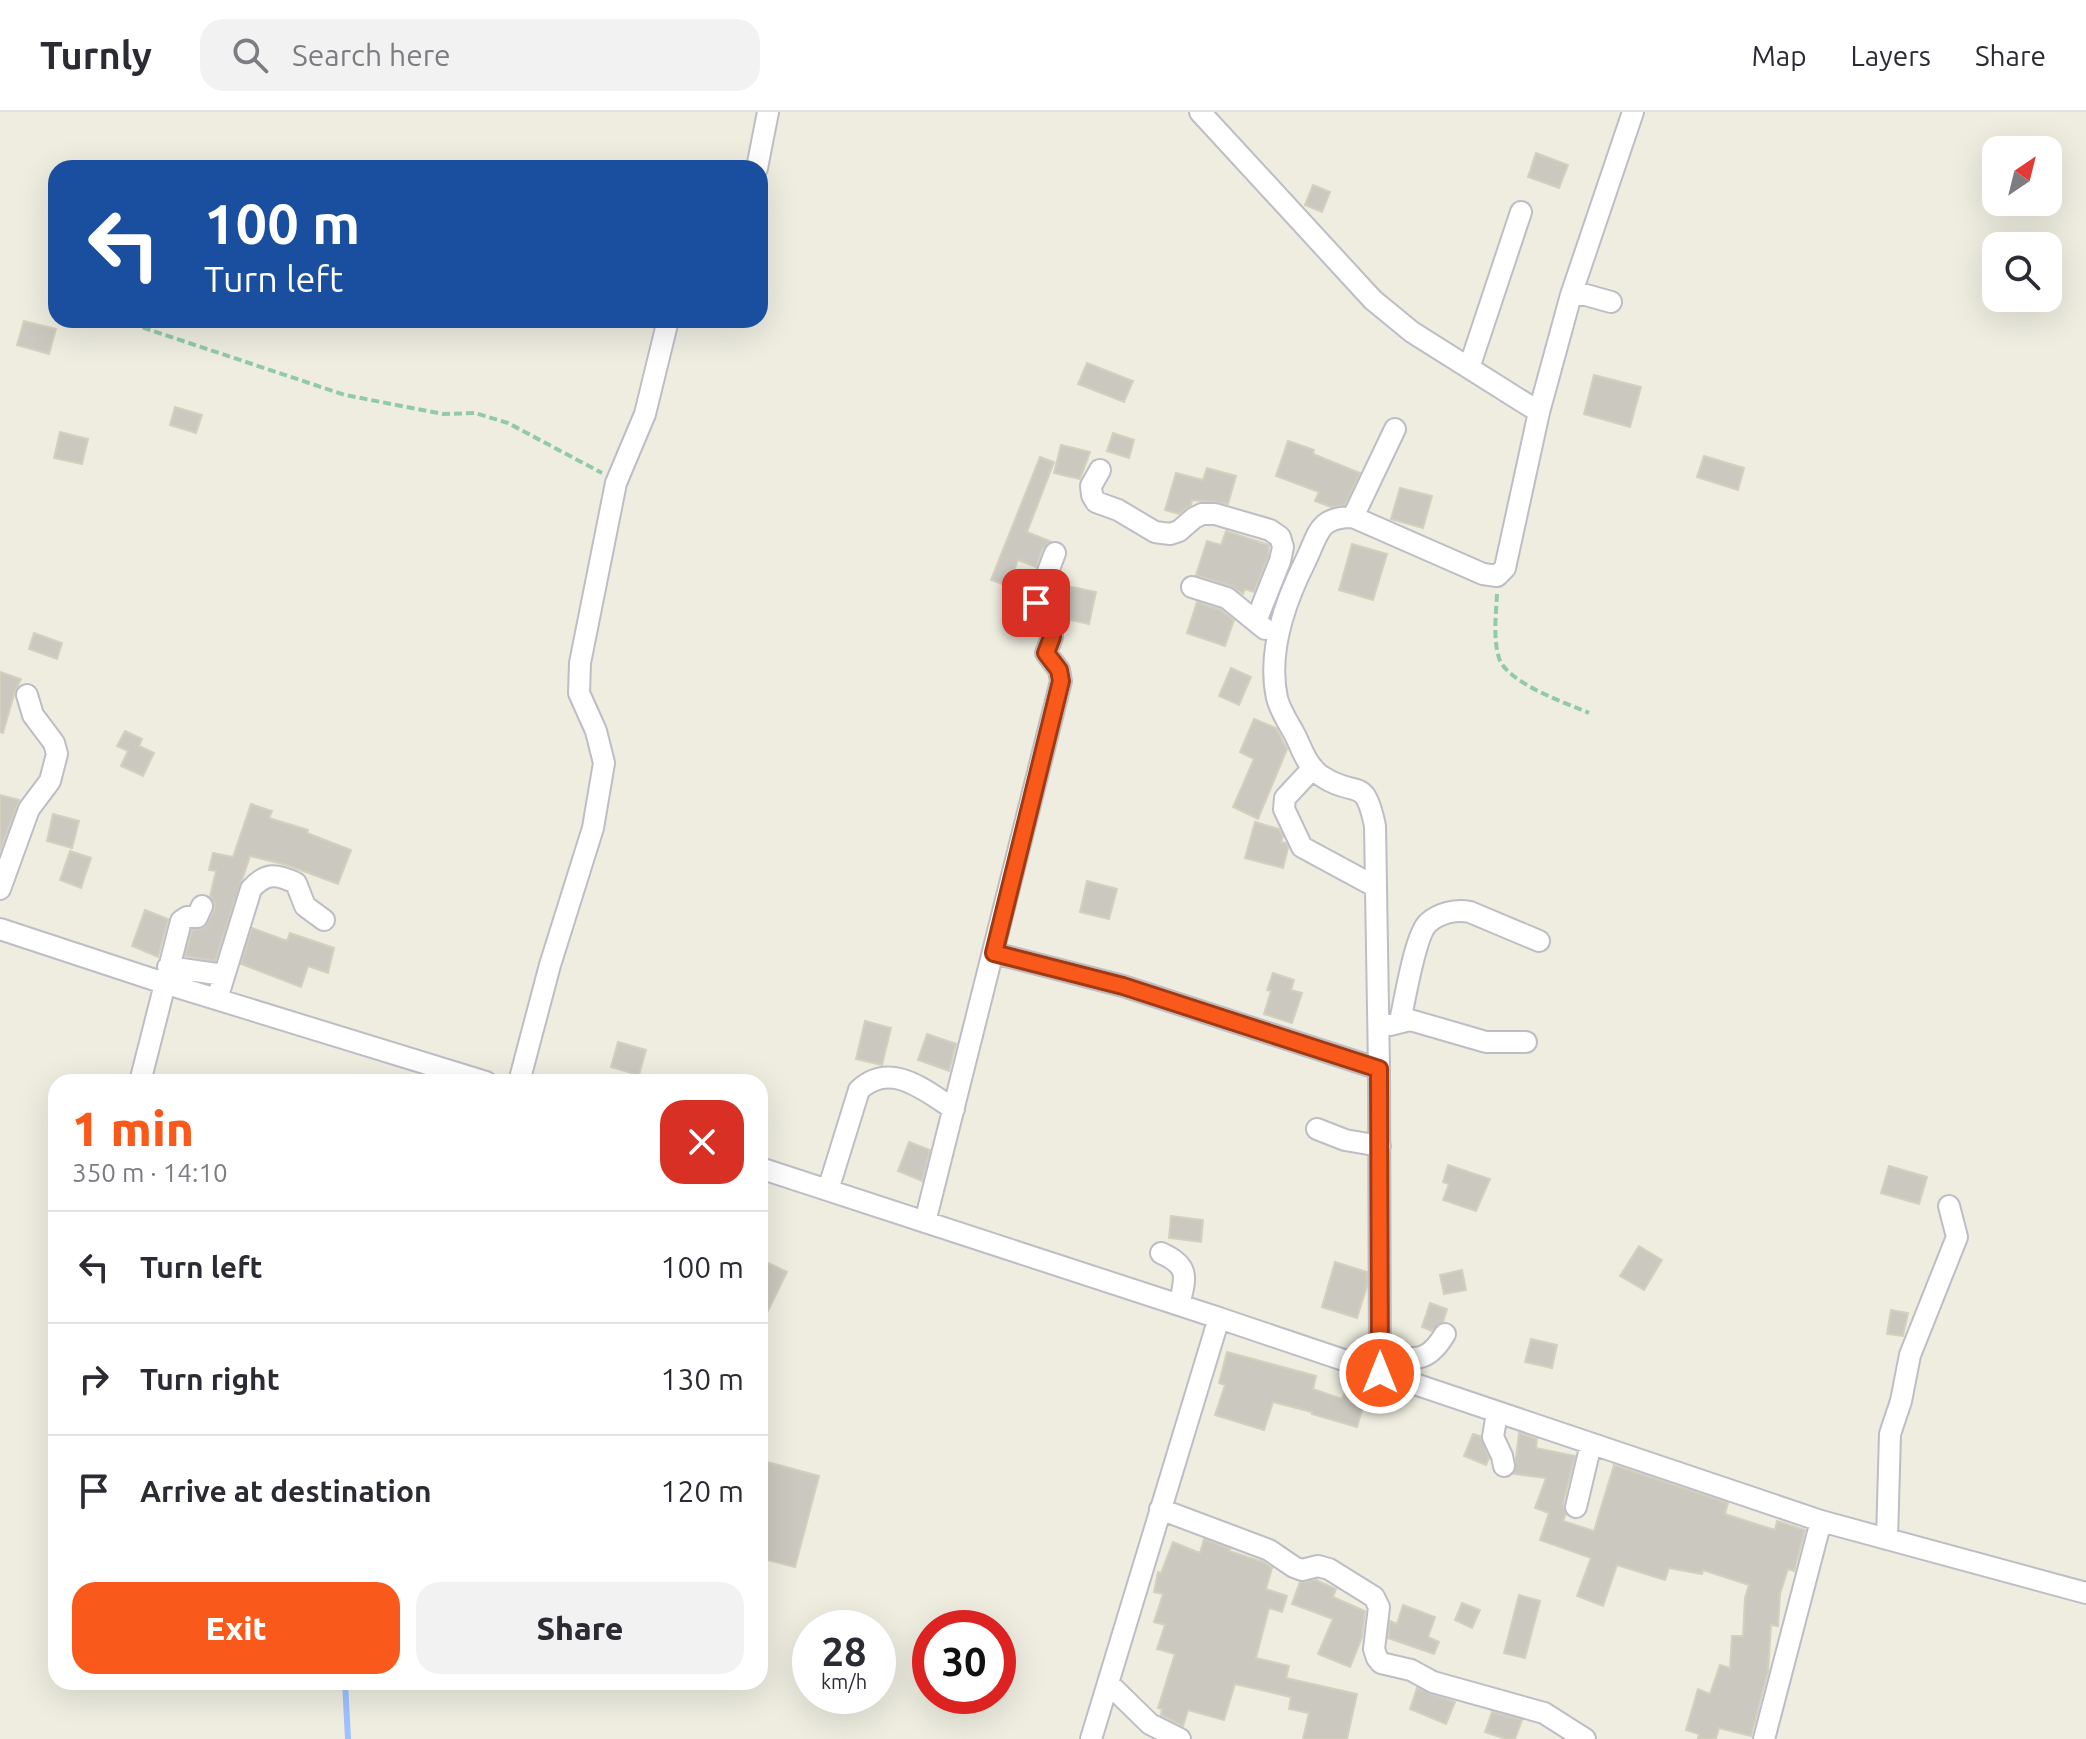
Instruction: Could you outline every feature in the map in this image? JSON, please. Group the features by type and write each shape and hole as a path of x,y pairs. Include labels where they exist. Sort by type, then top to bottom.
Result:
{"street":[{"path":"759,160 768,112"},
{"path":"1200,112 1373,300 1412,332 1539,412"},
{"path":"1380,1365 1375,826 1369,799 1361,791 1323,777 1309,764 1277,699 1275,651 1288,596 1324,523 1336,517 1353,517 1483,574 1497,576 1505,568 1539,412 1571,295 1633,112"},
{"path":"1469,368 1521,212"},
{"path":"1571,295 1586,295 1611,302"},
{"path":"521,1074 550,965 593,828 604,763 596,731 579,693 580,663 616,483 645,414 666,328"},
{"path":"1353,517 1395,429"},
{"path":"1100,470 1091,486 1096,502 1118,510 1155,532 1170,534 1202,514 1215,514 1270,530 1280,537 1283,547 1280,561 1256,621"},
{"path":"925,1222 1061,681 1059,670 1046,653 1052,637 1052,625 1036,603 1055,553"},
{"path":"1192,587 1227,598 1278,637"},
{"path":"0,889 29,809 50,781 57,754 54,743 33,715 27,695"},
{"path":"1313,768 1285,798 1284,809 1297,840 1302,847 1376,887"},
{"path":"217,999 251,889 260,879 267,875 282,876 296,883 305,906 324,920"},
{"path":"142,1074 181,921 187,917 197,917 202,906"},
{"path":"1400,1021 1419,941 1427,923 1459,909 1539,941"},
{"path":"0,929 166,975 217,999 460,1074"},
{"path":"994,953 1123,986 1379,1069"},
{"path":"166,975 224,975"},
{"path":"1378,1029 1410,1020 1486,1042 1526,1042"},
{"path":"828,1190 859,1090 866,1083 891,1076 909,1080 954,1109"},
{"path":"1317,1129 1345,1140 1380,1146"},
{"path":"768,1171 1219,1318 1380,1365 1497,1413 1821,1521 2086,1593"},
{"path":"1887,1539 1890,1434 1901,1401 1910,1355 1957,1237 1949,1206"},
{"path":"1161,1253 1177,1260 1183,1268 1185,1282 1179,1305"},
{"path":"1091,1739 1219,1318"},
{"path":"1380,1365 1433,1354 1445,1334"},
{"path":"1497,1413 1493,1437 1504,1466"},
{"path":"1576,1507 1591,1444"},
{"path":"1160,1509 1269,1550 1302,1570 1318,1566 1329,1569 1374,1597 1379,1607 1374,1649 1381,1663 1411,1670 1433,1682 1544,1713 1585,1739"},
{"path":"1764,1739 1821,1521"},
{"path":"1108,1683 1150,1724 1180,1739"}],"path":[{"path":"144,328 345,395 443,414 475,413 508,423 585,463 616,483"},
{"path":"1497,576 1498,656 1504,667 1533,688 1589,713"}],"building":[{"path":"1536,153 1568,165 1559,188 1528,177"},
{"path":"1313,185 1330,192 1322,212 1305,205"},
{"path":"24,321 56,329 49,354 17,345"},
{"path":"1087,363 1133,381 1124,402 1078,384"},
{"path":"1594,375 1641,387 1630,427 1584,414"},
{"path":"175,407 202,415 196,433 170,425"},
{"path":"60,432 88,439 82,464 54,458"},
{"path":"1113,433 1134,440 1129,458 1107,451"},
{"path":"1288,441 1360,473 1345,505 1331,507 1315,501 1319,492 1276,476"},
{"path":"1061,445 1090,452 1080,479 1054,473"},
{"path":"1704,456 1744,468 1738,490 1697,477"},
{"path":"1040,457 1054,462 1027,532 1050,541 1043,548 1036,567 1018,560 1008,586 991,580"},
{"path":"1207,468 1236,476 1228,504 1192,500 1191,505 1179,514 1165,510 1176,473 1203,480"},
{"path":"1400,488 1432,496 1423,528 1391,519"},
{"path":"1226,531 1269,545 1268,557 1254,592 1245,589 1243,594 1231,586 1196,575 1207,541 1221,545"},
{"path":"1352,544 1387,554 1373,600 1339,590"},
{"path":"1062,585 1096,592 1089,624 1063,618 1057,612"},
{"path":"1197,602 1221,610 1234,620 1225,646 1187,633"},
{"path":"34,633 62,643 57,659 29,649"},
{"path":"1231,668 1251,677 1239,705 1219,696"},
{"path":"0,672 21,679 3,733 0,732"},
{"path":"1254,719 1276,728 1287,749 1258,819 1233,807 1254,759 1240,752"},
{"path":"125,731 142,739 139,746 154,753 143,776 121,766 128,751 117,746"},
{"path":"0,795 19,800 0,851"},
{"path":"251,804 272,811 269,818 308,830 307,833 351,850 338,884 287,865 250,856 215,961 185,956 192,930 205,927 214,911 215,904 210,896 216,871 209,870 213,853 233,857"},
{"path":"53,814 79,821 72,848 47,841"},
{"path":"1255,822 1279,829 1283,836 1281,842 1286,843 1288,848 1283,868 1245,858"},
{"path":"70,851 91,858 81,888 60,880"},
{"path":"1087,881 1117,889 1109,919 1080,912"},
{"path":"145,910 168,919 158,957 132,946"},
{"path":"252,928 287,941 290,933 334,948 328,973 308,966 301,987 241,964"},
{"path":"1273,973 1294,980 1291,990 1302,993 1292,1023 1264,1014"},
{"path":"865,1021 891,1028 882,1065 856,1059"},
{"path":"927,1034 956,1044 949,1071 918,1060"},
{"path":"618,1042 646,1050 639,1074 611,1067"},
{"path":"909,1142 930,1150 922,1181 898,1171"},
{"path":"1448,1165 1490,1179 1476,1211 1443,1200 1449,1184 1443,1182"},
{"path":"1889,1166 1927,1177 1919,1204 1881,1193"},
{"path":"1171,1216 1203,1220 1201,1242 1169,1238"},
{"path":"1639,1246 1662,1260 1644,1290 1620,1276"},
{"path":"1335,1262 1367,1272 1367,1286 1357,1318 1322,1307"},
{"path":"768,1263 787,1272 768,1311"},
{"path":"1462,1270 1466,1290 1444,1294 1440,1275"},
{"path":"1430,1303 1447,1309 1443,1322 1432,1331 1422,1327"},
{"path":"1891,1310 1908,1313 1903,1336 1887,1334"},
{"path":"1531,1339 1557,1345 1552,1368 1525,1362"},
{"path":"1227,1352 1316,1376 1313,1389 1342,1399 1344,1394 1365,1400 1357,1427 1273,1402 1264,1430 1215,1415 1225,1385 1219,1383"},
{"path":"1519,1433 1537,1439 1536,1448 1575,1456 1563,1504 1566,1514 1563,1521 1594,1531 1614,1465 1728,1503 1725,1514 1775,1530 1777,1521 1805,1530 1794,1571 1788,1569 1780,1594 1778,1626 1771,1625 1768,1671 1751,1736 1719,1728 1716,1739 1698,1739 1699,1734 1686,1730 1698,1689 1710,1694 1720,1665 1730,1668 1732,1636 1743,1636 1745,1598 1749,1585 1703,1570 1702,1574 1669,1568 1665,1580 1617,1565 1603,1606 1577,1596 1591,1558 1540,1540 1549,1513 1535,1508 1546,1478 1514,1474"},
{"path":"1473,1434 1480,1436 1489,1458 1486,1465 1464,1456"},
{"path":"768,1462 819,1476 795,1567 768,1560"},
{"path":"1204,1539 1272,1568 1266,1589 1287,1596 1282,1612 1269,1608 1256,1658 1289,1666 1286,1678 1357,1694 1347,1739 1303,1739 1309,1713 1289,1709 1291,1697 1235,1684 1224,1720 1188,1710 1183,1726 1161,1715 1162,1709 1158,1708 1175,1654 1157,1649 1165,1625 1154,1622 1163,1594 1154,1592 1158,1572 1161,1573 1173,1542 1200,1553"},
{"path":"1316,1580 1336,1589 1333,1597 1365,1611 1362,1637 1350,1667 1318,1654 1333,1619 1292,1604 1300,1582"},
{"path":"1519,1595 1540,1601 1525,1658 1504,1653"},
{"path":"1462,1603 1480,1610 1472,1628 1455,1620"},
{"path":"1403,1605 1435,1617 1428,1637 1439,1642 1434,1654 1388,1638 1390,1621 1397,1624"},
{"path":"1417,1688 1455,1702 1446,1724 1410,1709"},
{"path":"1492,1712 1522,1720 1515,1739 1485,1732"}],"waterway":[{"path":"345,1690 348,1739"}],"route":[{"path":"1036,603 1052,625 1052,637 1046,653 1059,670 1061,681 994,953 1123,986 1379,1069 1380,1373"}]}
